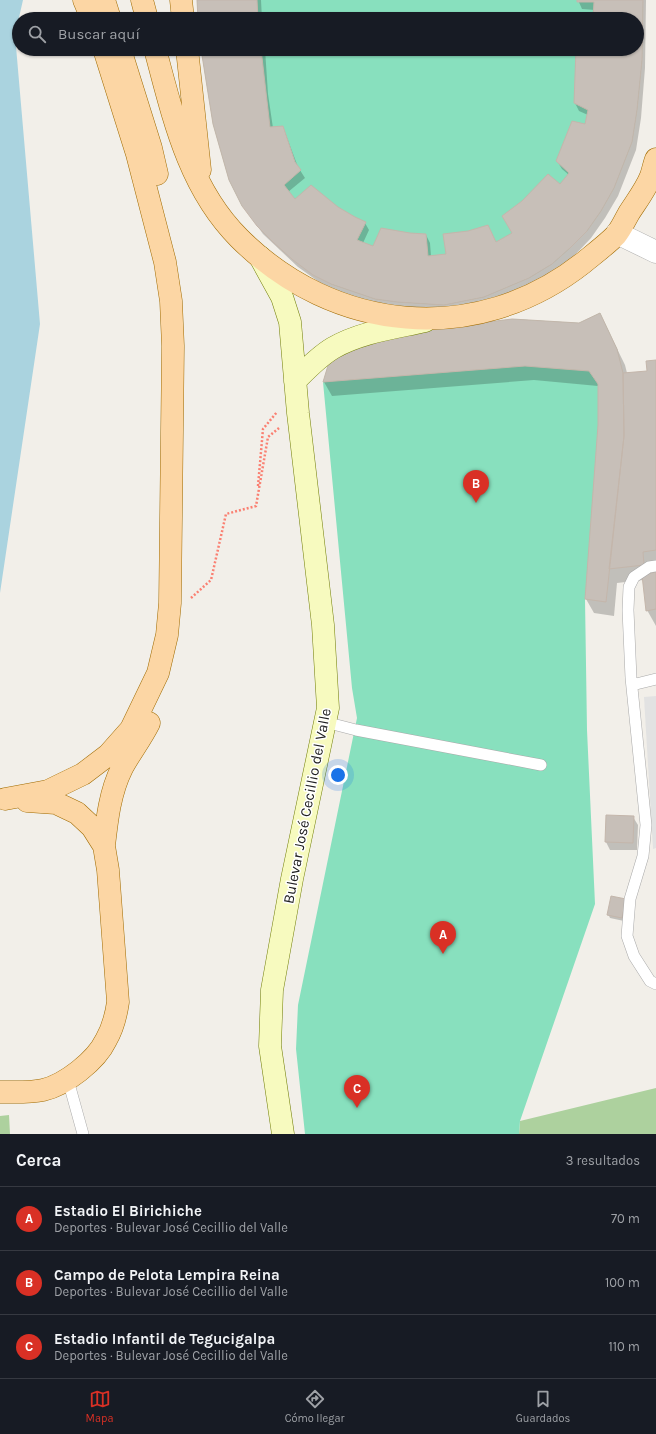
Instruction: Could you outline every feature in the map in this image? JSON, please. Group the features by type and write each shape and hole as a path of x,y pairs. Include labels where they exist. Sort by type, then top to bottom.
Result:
{"main road":[{"path":"84,0 89,12"},
{"path":"104,0 108,12"},
{"path":"142,0 145,12"},
{"path":"181,0 182,12"},
{"path":"2,800 48,791 83,774 108,755 131,730 158,673 167,635 170,603 173,346 171,301 165,262 137,154 106,56"},
{"path":"7,1092 43,1090 68,1080 90,1062 106,1042 116,1018 118,1002 108,870 104,846 110,802 122,769 142,738 171,678 180,639 183,604 188,346 185,301 178,262 151,148 122,56"},
{"path":"157,56 182,145 202,187 218,213 238,236 260,257 279,272 300,285 345,305 393,316 442,318"},
{"path":"188,56 202,187"},
{"path":"295,384 314,362 333,348 356,338 384,330 485,311 525,298 564,278 617,234 651,178 656,159"},
{"name":"Bulevar José Cecillio del Valle","path":"260,257 282,297 290,322 298,413 323,625 328,708 292,879 272,990 270,1046 283,1134"},
{"path":"2,800 56,803 77,813 92,827 104,846"}],"street":[{"path":"617,234 656,252"}],"lane":[{"path":"656,566 649,567 634,577 629,587 628,610 632,685 646,825 643,856 630,899 627,936 634,956 650,981 656,984"},
{"path":"632,685 656,679"},
{"path":"325,722 356,730 541,765"},
{"path":"68,1080 83,1134"}],"path":[{"path":"256,506 263,429 295,384"},
{"path":"256,506 268,437 298,413"},
{"path":"183,604 212,580 226,514 256,506"}],"green space":[{"path":"197,0 643,0 643,12 198,12"},
{"path":"202,56 642,56 637,110 632,142 614,188 601,211 587,231 552,264 529,278 484,297 444,305 375,299 331,284 242,206 229,180 213,124"},
{"path":"600,313 617,349 623,373 624,436 585,599 587,730 595,904 520,1121 519,1134 305,1134 296,1049 298,1005 357,718 352,688 323,382 330,359 403,333 512,319 579,323"},
{"path":"656,1088 656,1134 519,1134 520,1121"},
{"path":"9,1115 10,1134 0,1134 0,1116"}],"shaded area":[{"path":"656,696 656,848 653,849 644,697"}],"water":[{"path":"0,0 23,0 20,12 12,12 12,56 17,56 40,324 0,593"}],"building":[{"path":"197,0 257,0 258,12 198,12"},
{"path":"577,0 643,0 643,12 593,12 594,2 577,2"},
{"path":"202,56 262,56 270,127 283,126 295,162 301,170 284,185 295,199 311,185 338,207 366,222 357,240 373,246 381,228 426,234 428,256 446,254 443,234 468,231 488,225 496,242 512,233 502,216 522,201 548,174 560,184 569,173 556,161 572,121 585,124 588,110 574,103 576,56 642,56 637,110 632,142 614,188 601,211 587,231 552,264 529,278 484,297 444,305 397,302 375,299 331,284 313,275 293,260 257,226 242,206 229,180 213,124"},
{"path":"600,313 617,349 623,373 624,436 606,602 585,599 598,425 598,384 589,371 525,366 323,382 330,359 348,346 403,333 512,319 579,323"},
{"path":"656,360 656,550 643,552 644,565 609,569 624,436 623,373 647,371 646,361"},
{"path":"656,572 656,609 646,611 642,575"},
{"path":"606,815 634,816 633,843 605,842"},
{"path":"611,896 626,899 622,918 607,915"}],"place":[{"name":"Campo de Pelota Lempira Reina","path":"476,503"},
{"name":"Estadio El Birichiche","path":"443,954"},
{"name":"Estadio Infantil de Tegucigalpa","path":"357,1108"}]}
